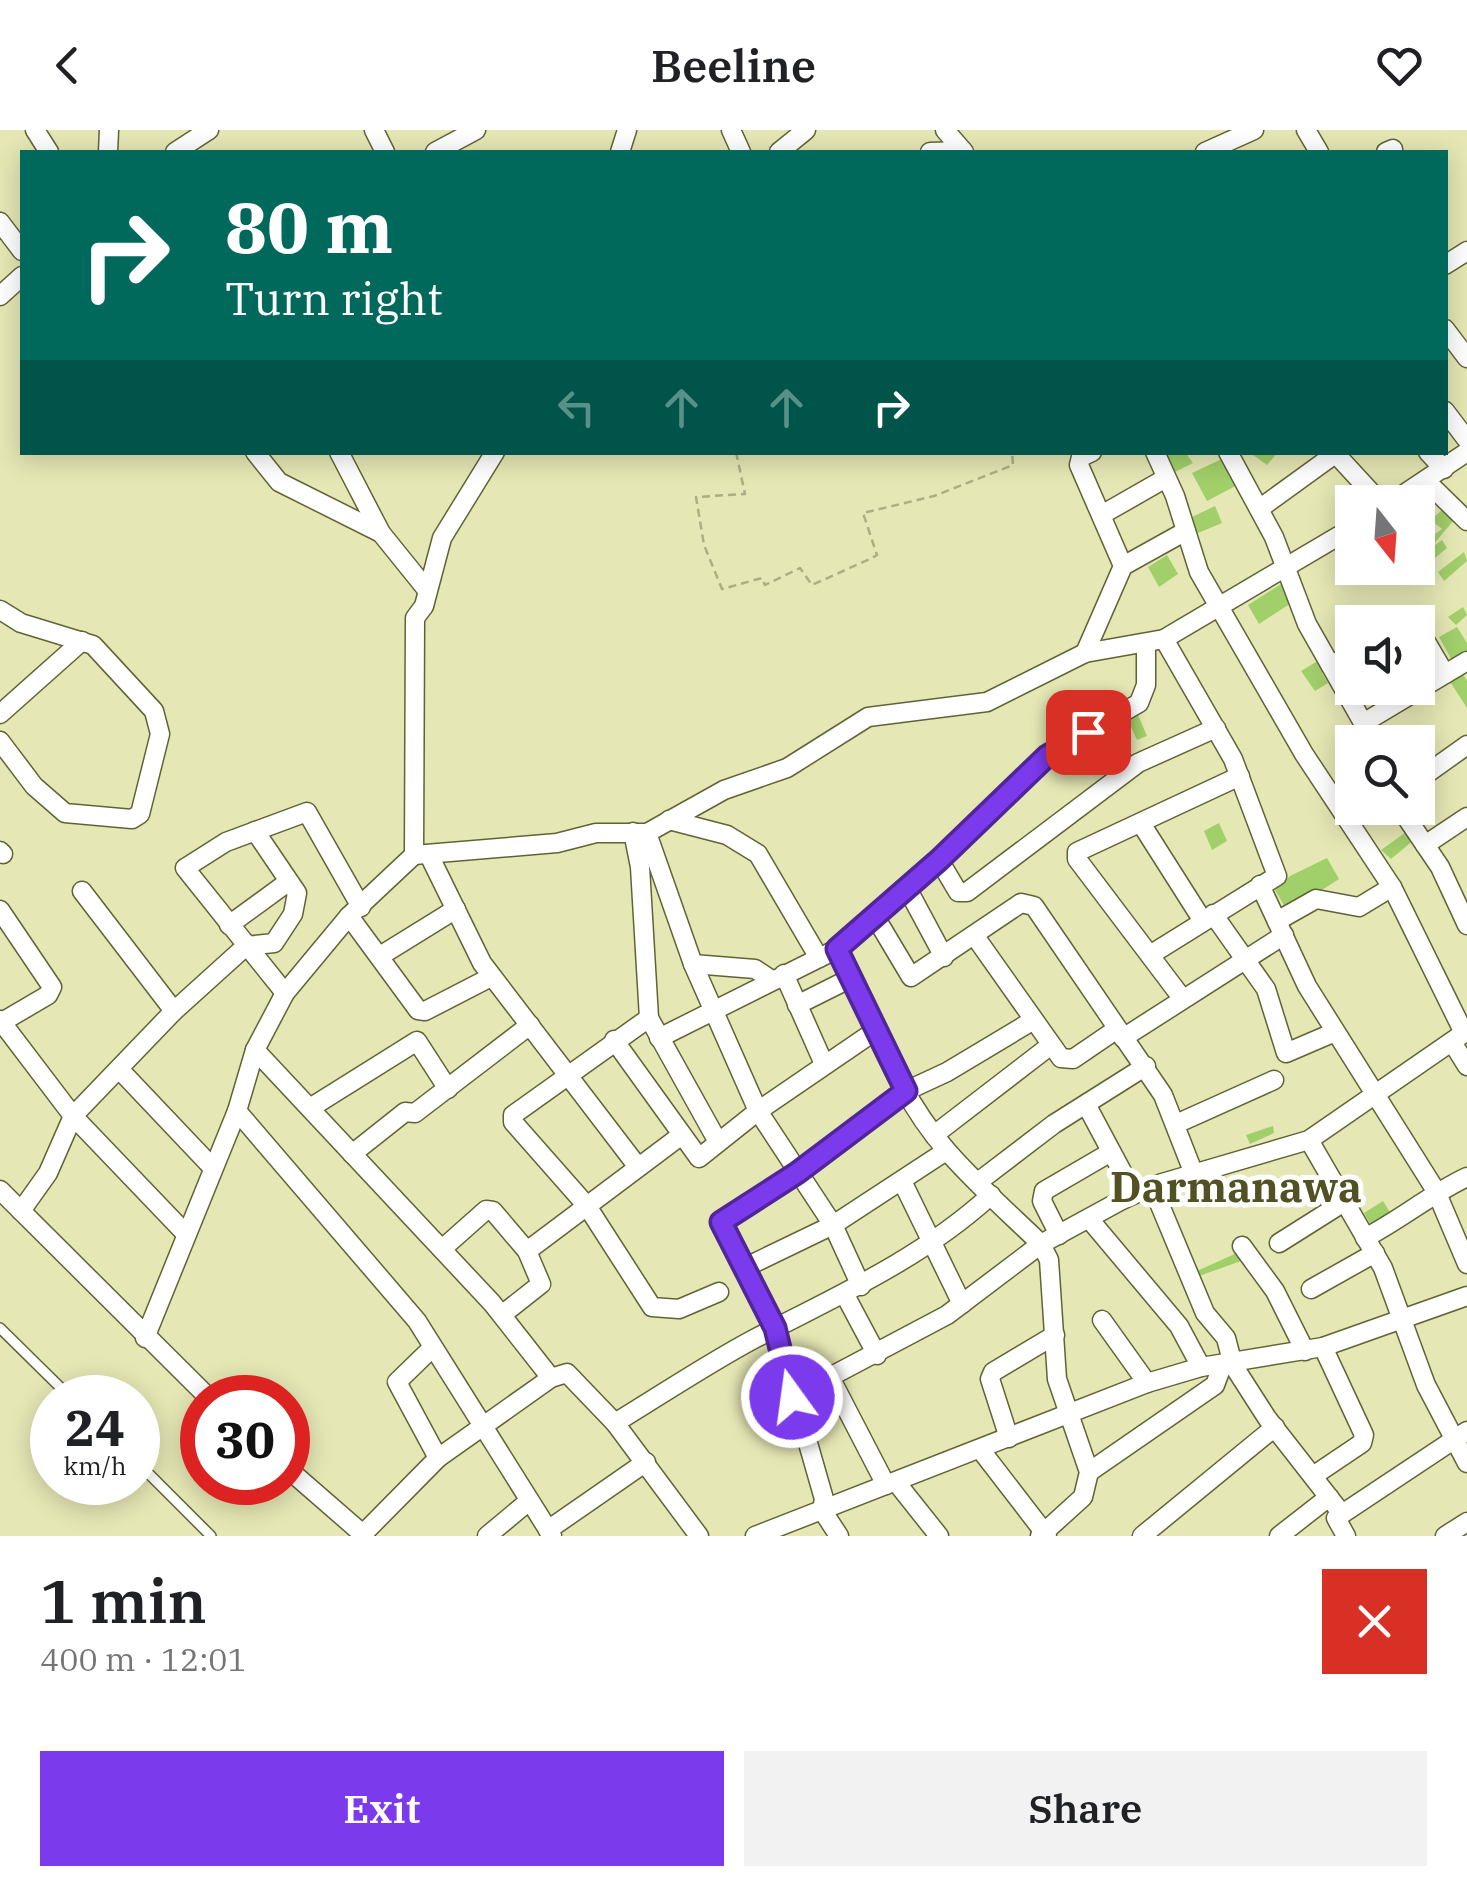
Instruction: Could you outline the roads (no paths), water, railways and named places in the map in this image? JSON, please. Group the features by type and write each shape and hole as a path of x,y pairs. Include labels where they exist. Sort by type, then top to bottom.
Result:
{"street":[{"path":"178,150 209,130"},
{"path":"439,150 476,130"},
{"path":"781,150 806,130"},
{"path":"945,130 962,150"},
{"path":"1209,150 1254,130"},
{"path":"0,222 20,248"},
{"path":"0,296 20,278"},
{"path":"1448,333 1467,358"},
{"path":"1448,416 1467,440"},
{"path":"1420,485 1467,452"},
{"path":"257,455 279,482 381,533"},
{"path":"341,455 422,605"},
{"path":"493,455 442,538 422,605 422,855 456,909 491,977 638,1167"},
{"path":"1087,455 1079,460 1079,466 1123,566"},
{"path":"1156,455 1199,572 1304,754 1392,888 1461,1035 1467,1066"},
{"path":"1230,455 1287,570 1299,608 1366,725"},
{"path":"1259,509 1331,455"},
{"path":"1336,455 1364,485"},
{"path":"1431,455 1444,468"},
{"path":"1103,514 1166,478"},
{"path":"1426,481 1467,522"},
{"path":"1085,653 1123,566 1186,530"},
{"path":"144,1338 211,1166 237,1111 255,1050 285,992 355,911 422,855 557,843 596,833 640,833 724,790 787,768 868,717 988,702 1085,653 1146,646 1164,639 1335,539"},
{"path":"0,741 34,786 65,813 132,819 140,814 160,734 158,720 102,652 82,641 2,617"},
{"path":"1150,955 1277,872 1240,776 1164,639"},
{"path":"0,714 82,641"},
{"path":"659,1038 837,949 939,860 1047,756 1139,703 1146,685 1146,646"},
{"path":"1435,657 1445,674"},
{"path":"1365,722 1467,660"},
{"path":"1331,666 1335,664"},
{"path":"939,860 958,892 966,892 1138,763 1216,728"},
{"path":"1435,768 1467,744"},
{"path":"1182,998 1076,856 1092,841 1142,825 1240,776"},
{"path":"285,992 185,868 218,846 307,812 380,956 421,1011 491,977"},
{"path":"669,820 727,835 758,854 819,958"},
{"path":"1142,825 1208,917 1246,960 1274,1007 1286,1053 1335,1032"},
{"path":"1412,825 1460,887 1467,925"},
{"path":"1426,846 1464,826"},
{"path":"21,1212 48,1173 73,1116 174,1011 246,946 274,943 288,924 297,894 256,831"},
{"path":"640,833 758,1111 833,1225 877,1355"},
{"path":"640,833 649,1018 718,1142"},
{"path":"229,925 288,882"},
{"path":"1260,885 1335,1032 1436,1191 1467,1264"},
{"path":"907,888 944,957"},
{"path":"974,935 1061,1058 1073,1059 1246,960 1316,898 1360,907 1392,888"},
{"path":"82,891 174,1011"},
{"path":"874,915 910,977 1028,902 1146,1066 1176,1124 1194,1174"},
{"path":"380,956 456,909"},
{"path":"0,910 52,987 48,995 1,1021 73,1116 185,1233"},
{"path":"837,949 906,1091 934,1135 1042,1244 1052,1277 1057,1380 1090,1472 1083,1497 1044,1535 980,1449"},
{"path":"693,964 755,969 777,977 797,1005 824,1064"},
{"path":"797,1005 851,978"},
{"path":"649,1018 512,1115 513,1122 587,1206 652,1307 679,1310 719,1292"},
{"path":"839,1536 822,1510 824,1499 775,1328 722,1220 797,1173 906,1091 947,1072 1032,1020"},
{"path":"352,1154 406,1112 415,1113 530,1025"},
{"path":"614,1040 696,1158 875,1031"},
{"path":"792,1397 877,1355 962,1304 1042,1244 1143,1190 1309,1140 1378,1096 1461,1035"},
{"path":"310,1108 417,1041 448,1089"},
{"path":"934,1135 1051,1045"},
{"path":"255,1050 502,1314 551,1378"},
{"path":"616,1424 775,1328 853,1290 931,1243 1054,1124 1146,1066"},
{"path":"119,1069 211,1166"},
{"path":"1176,1124 1274,1080"},
{"path":"1086,1106 1111,1152 1143,1190 1205,1313 1226,1338 1228,1366 1342,1514"},
{"path":"237,1111 407,1309 486,1425 550,1533 646,1462"},
{"path":"528,1251 679,1137"},
{"path":"1309,1140 1370,1246 1460,1436 1467,1462"},
{"path":"746,1267 833,1225 946,1151"},
{"path":"1059,1235 1042,1201 1044,1191 1111,1152"},
{"path":"1311,1289 1420,1208 1436,1191 1467,1177"},
{"path":"902,1181 962,1304"},
{"path":"0,1190 184,1375"},
{"path":"1279,1243 1344,1202"},
{"path":"442,1250 490,1209 528,1251 540,1287 502,1314"},
{"path":"1090,1220 1179,1326 1201,1367"},
{"path":"1242,1246 1314,1349 1364,1435 1362,1442 1313,1476"},
{"path":"755,1536 1146,1383 1201,1367 1228,1366 1314,1349 1467,1296"},
{"path":"1102,1320 1146,1383"},
{"path":"1009,1438 990,1379 992,1372 1054,1335"},
{"path":"432,1349 397,1382 438,1458"},
{"path":"1090,1472 1215,1385 1228,1366"},
{"path":"310,1488 363,1535 438,1458 562,1373 572,1376 616,1424 698,1536"},
{"path":"831,1379 891,1484 939,1536"},
{"path":"1142,1536 1275,1427"},
{"path":"1346,1536 1336,1521 1342,1514 1460,1436"},
{"path":"1279,1536 1329,1497"},
{"path":"487,1536 530,1501"},
{"path":"1445,1536 1467,1522"}],"lane":[{"path":"0,1328 47,1375"},
{"path":"160,1486 211,1536"}],"district":[{"name":"Darmanawa","path":"1236,1187"}]}
